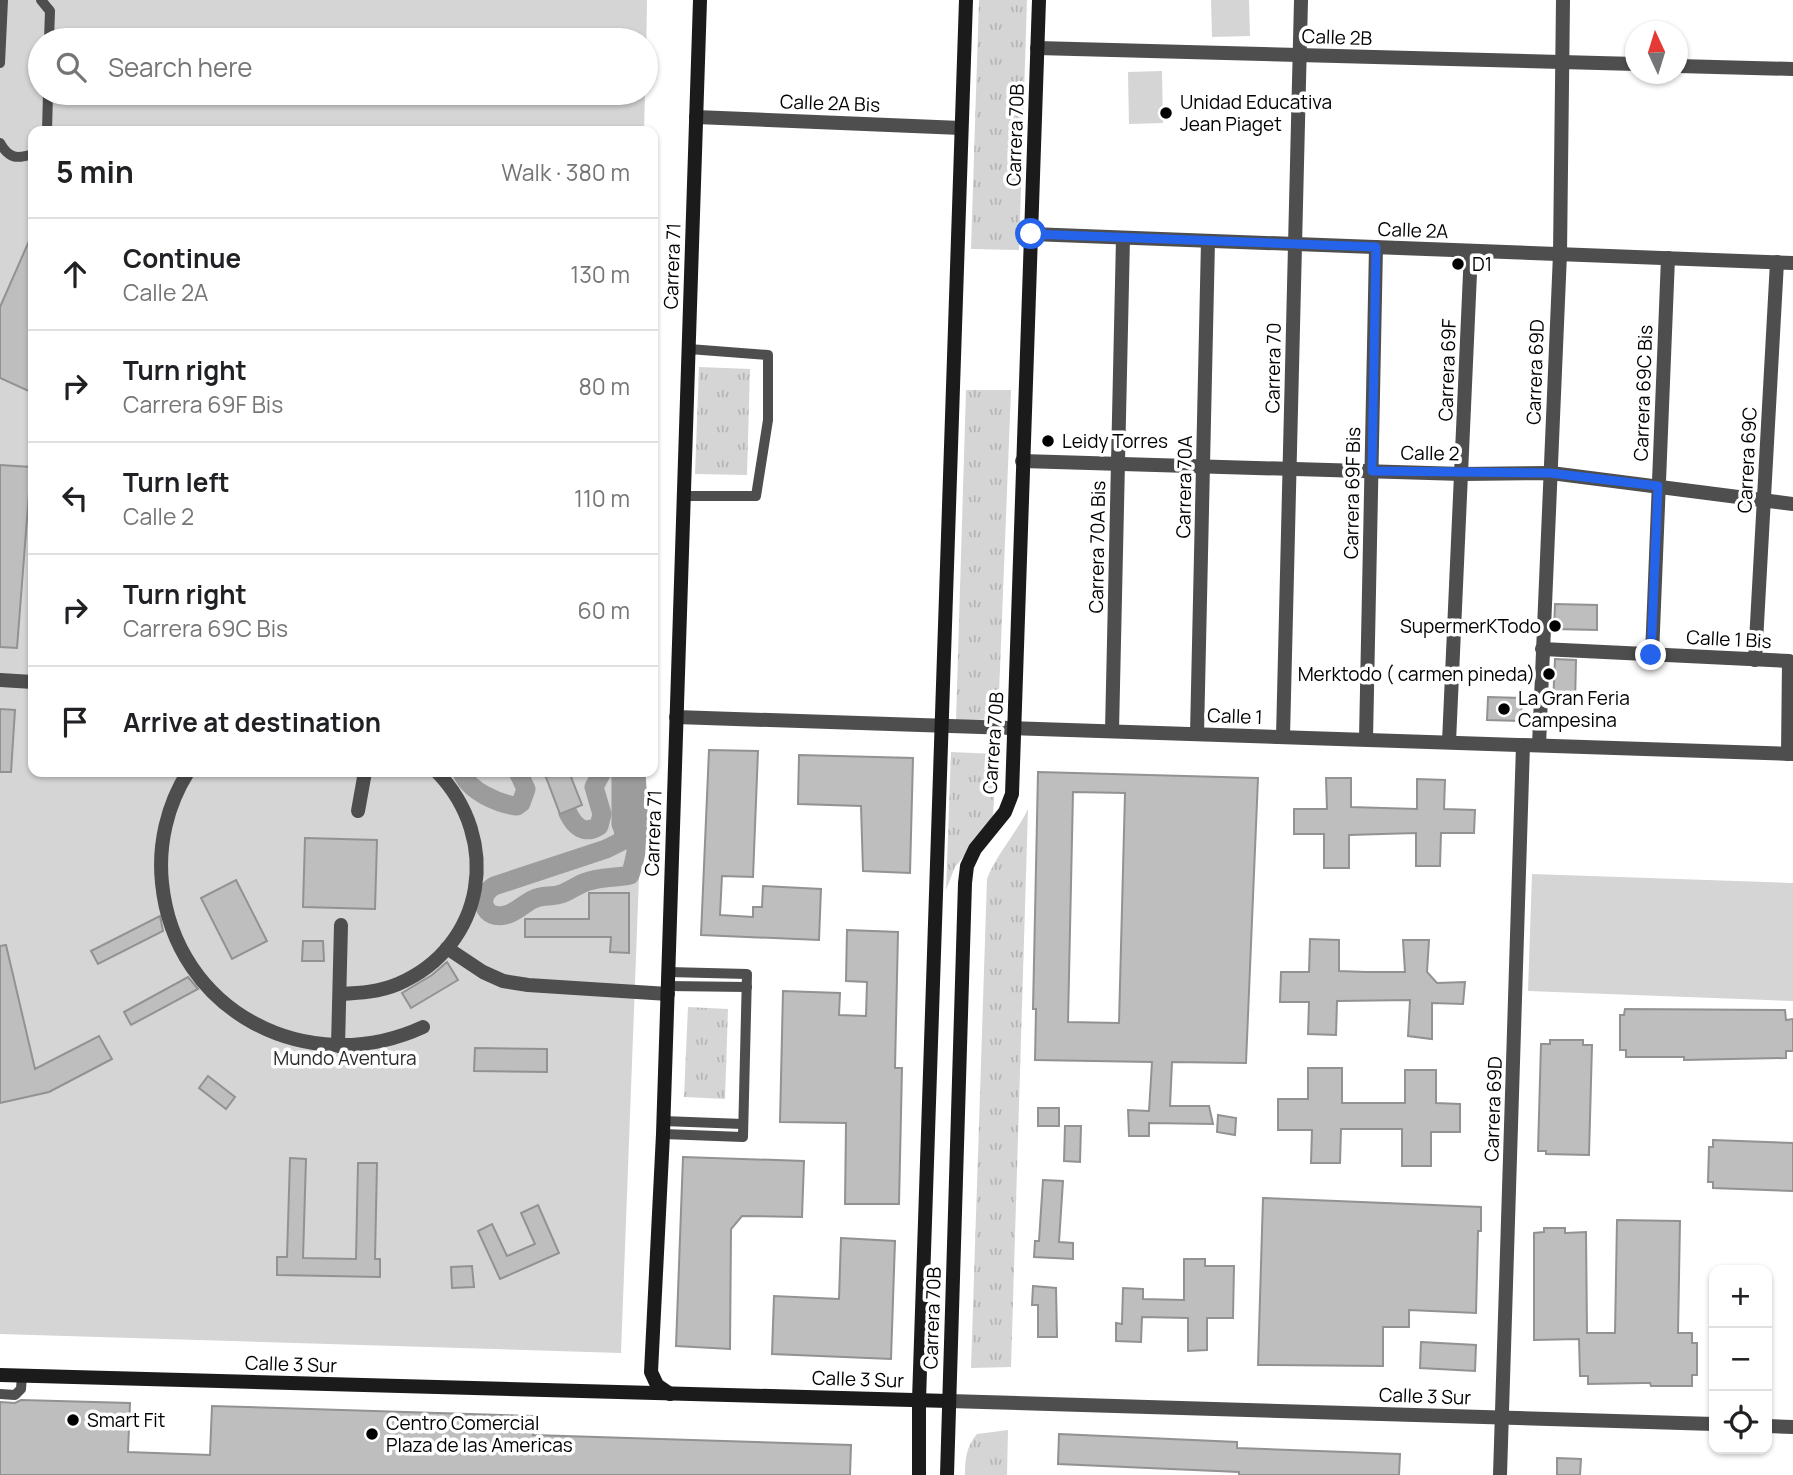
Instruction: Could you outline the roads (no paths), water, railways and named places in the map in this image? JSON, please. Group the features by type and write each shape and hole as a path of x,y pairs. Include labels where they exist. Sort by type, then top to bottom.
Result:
{"street":[{"name":"Carrera 71","path":"651,1372 663,1128 700,0"},
{"name":"Carrera 70B","path":"919,1475 919,1400 966,0"},
{"name":"Carrera 70B","path":"947,1475 965,883 967,866 975,849 1005,812 1012,794 1039,0"},
{"name":"Carrera 70","path":"1283,737 1301,0"},
{"name":"Carrera 69D","path":"1539,745 1560,254 1563,0"},
{"name":"Calle 2B","path":"1037,48 1625,64"},
{"path":"1688,66 1793,69"},
{"name":"Calle 2A Bis","path":"696,117 961,128"},
{"name":"Calle 2A","path":"1031,234 1793,263"},
{"name":"Carrera 70A Bis","path":"1112,731 1124,238"},
{"name":"Carrera 70A","path":"1197,734 1208,241"},
{"name":"Carrera 69F Bis","path":"1366,739 1376,247"},
{"name":"Carrera 69F","path":"1449,742 1471,251"},
{"name":"Carrera 69C Bis","path":"1651,655 1668,258"},
{"name":"Carrera 69C","path":"1755,660 1776,262"},
{"name":"Calle 2","path":"1022,461 1462,474 1550,473 1793,504"},
{"name":"Calle 1 Bis","path":"1542,649 1789,661 1791,754"},
{"path":"0,680 28,682"},
{"name":"Calle 1","path":"676,718 1791,754"},
{"name":"Carrera 69D","path":"1500,1475 1523,745"},
{"path":"185,777 174,797 161,847 160,872 169,923 179,946 202,981 233,1011 252,1023 284,1037 316,1045 373,1043 393,1039 423,1027"},
{"path":"358,811 364,777"},
{"path":"340,994 369,992 396,985 428,967 447,948 465,921 473,900 477,854 473,831 465,810 454,790 442,777"},
{"path":"338,1046 341,925"},
{"path":"447,948 483,972 503,981 528,985 668,984"},
{"path":"626,1392 643,1383 651,1372 657,1385 670,1394"},
{"name":"Calle 3 Sur","path":"0,1375 1709,1424"},
{"path":"1772,1426 1793,1427"}],"lane":[{"path":"0,63 3,0"},
{"path":"41,0 50,12 49,28"},
{"path":"47,126 48,105"},
{"path":"0,143 6,153 20,158 28,156"},
{"path":"684,496 756,496 768,420 768,355 689,349"},
{"path":"663,1128 743,1137 747,974 668,984"},
{"path":"668,984 747,987"},
{"path":"663,1128 743,1124"},
{"path":"0,1394 15,1395 21,1389 22,1376"}],"waterway":[{"path":"464,777 477,791 502,803 517,806 521,803 526,789 520,777"},
{"path":"568,813 584,830 599,826 602,814 594,787 599,777"},
{"path":"621,777 621,824 624,832 622,841 606,849 494,886 485,896 484,902 488,911 498,916 505,915 534,899 561,894 586,882 630,875 638,837 636,777"}],"place":[{"name":"Unidad Educativa Jean Piaget","path":"1166,113"},
{"name":"D1","path":"1458,264"},
{"name":"Leidy Torres","path":"1048,441"},
{"name":"SupermerKTodo","path":"1555,626"},
{"name":"Merktodo ( carmen pineda)","path":"1549,674"},
{"name":"La Gran Feria Campesina","path":"1504,709"},
{"name":"Smart Fit","path":"73,1420"},
{"name":"Centro Comercial Plaza de las Americas","path":"372,1434"}],"park label":[{"name":"Mundo Aventura","path":"345,1058"}]}
